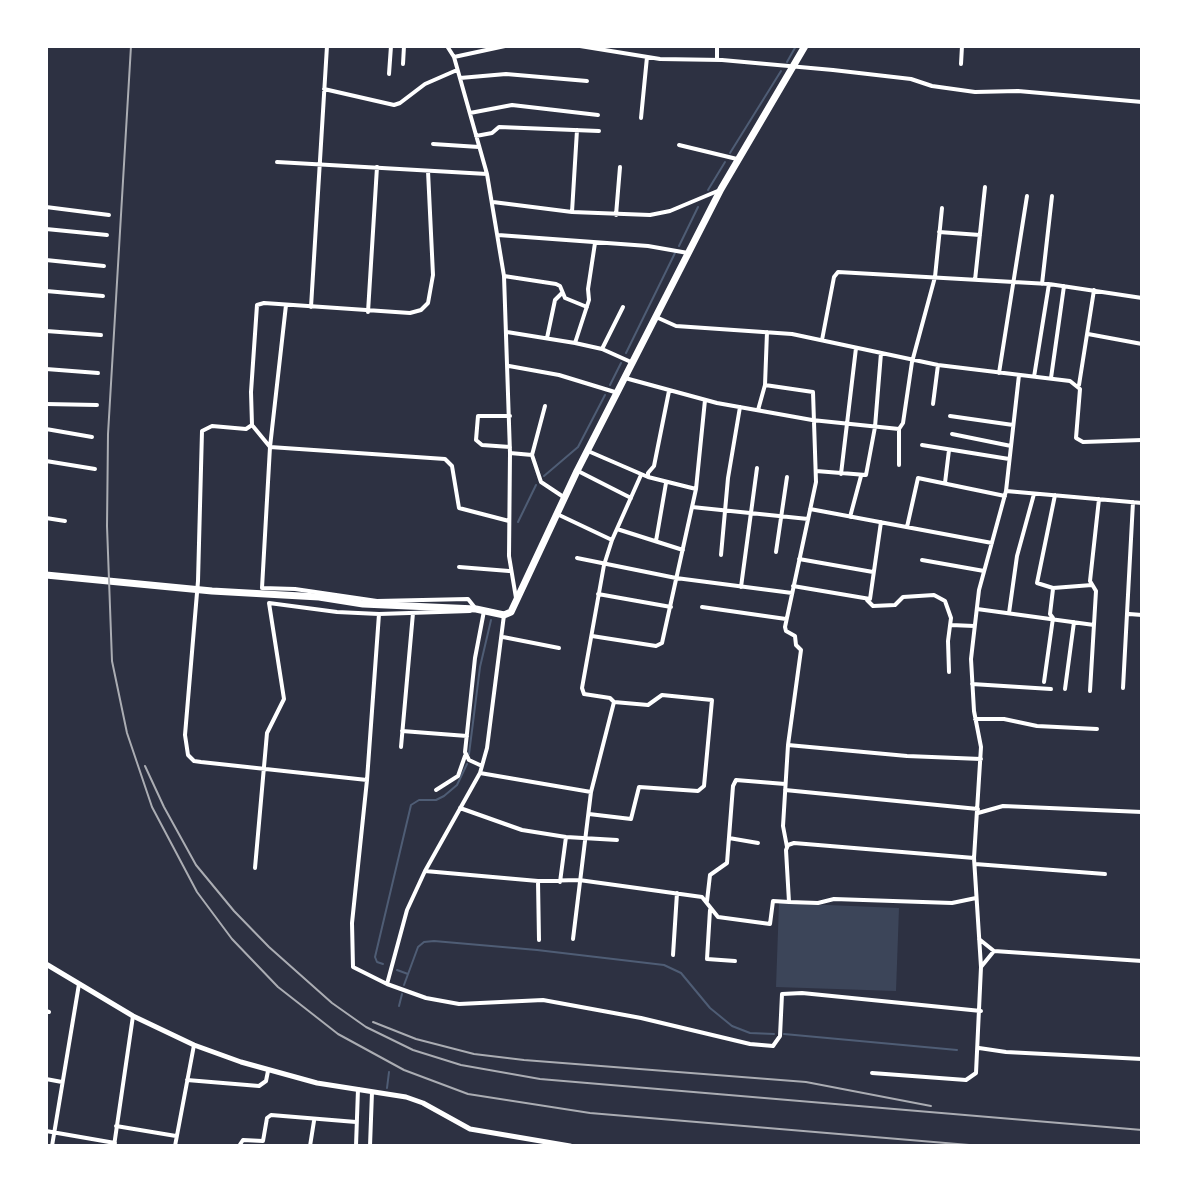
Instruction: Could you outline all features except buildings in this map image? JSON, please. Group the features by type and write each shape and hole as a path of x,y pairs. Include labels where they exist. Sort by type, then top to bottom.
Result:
{"highway":[{"path":"46,575 172,588 319,597 370,605 476,609 504,615 512,612 577,471 721,189 805,46"}],"street":[{"path":"311,307 327,46"},
{"path":"389,74 391,46"},
{"path":"403,64 404,46"},
{"path":"454,57 505,46"},
{"path":"511,46 535,46"},
{"path":"580,46 646,57 794,66 910,79 932,86 975,92 1018,91 1142,102"},
{"path":"717,46 717,60"},
{"path":"961,64 962,46"},
{"path":"449,48 454,57 487,174 504,276 509,366 510,572 517,604"},
{"path":"640,118 646,57"},
{"path":"324,89 394,105 400,104 425,84 457,70"},
{"path":"459,78 497,74 587,81"},
{"path":"470,113 512,105 598,115"},
{"path":"476,136 492,133 499,127 599,131"},
{"path":"572,212 577,130"},
{"path":"433,144 479,147"},
{"path":"679,145 737,159"},
{"path":"277,162 487,174"},
{"path":"368,312 377,167"},
{"path":"616,215 620,167"},
{"path":"428,171 433,274 428,303 422,310 410,313 368,312 264,303 255,308 251,392 252,425 270,447 445,459 452,466 459,508 509,521"},
{"path":"975,280 985,187"},
{"path":"493,202 572,212 650,215 670,211 721,189"},
{"path":"999,373 1027,196"},
{"path":"1042,284 1052,196"},
{"path":"46,207 109,214"},
{"path":"899,465 898,429 903,423 913,360 935,277 942,208"},
{"path":"46,229 107,235"},
{"path":"939,232 980,235"},
{"path":"498,235 674,248 690,253"},
{"path":"575,343 587,307 595,243"},
{"path":"46,260 104,266"},
{"path":"822,340 834,277 838,272 1049,284 1142,298"},
{"path":"504,276 556,284 560,286 566,299 587,307"},
{"path":"1034,377 1049,284"},
{"path":"1051,378 1064,286"},
{"path":"1094,290 1078,386 1076,438 1083,442 1142,440"},
{"path":"46,291 103,296"},
{"path":"547,338 555,300 562,293"},
{"path":"255,868 262,768 267,733 284,699 269,603 379,615 459,613 476,609 468,599 377,601 295,589 262,588 270,447 286,305"},
{"path":"602,350 623,307"},
{"path":"656,317 676,326 767,332 822,340 938,365 1051,378 1070,381 1078,386"},
{"path":"46,330 101,335"},
{"path":"507,332 575,343 602,350 632,363"},
{"path":"758,410 765,385 767,332"},
{"path":"1088,334 1142,344"},
{"path":"841,474 856,348"},
{"path":"816,471 861,476 866,474 875,426 881,353"},
{"path":"933,404 938,365"},
{"path":"509,366 559,375 618,393"},
{"path":"46,369 98,373"},
{"path":"872,1073 966,1080 976,1073 981,1011 981,967 974,858 981,759 972,684 974,626 984,571 1005,493 1019,375"},
{"path":"625,378 669,391 740,407 812,420 898,429"},
{"path":"765,385 813,392 812,420 816,471 786,619 786,632 795,636 796,645 801,650 785,784 783,826 787,847 789,902"},
{"path":"648,477 648,472 654,466 669,391"},
{"path":"592,636 660,646 696,489 705,400"},
{"path":"46,404 97,405"},
{"path":"545,406 532,455 541,482 565,498"},
{"path":"721,555 728,478 740,407"},
{"path":"510,416 478,416 476,440 482,445 510,447"},
{"path":"950,416 1013,425"},
{"path":"252,425 246,429 206,427 201,436 199,571 185,747 188,755 194,760 367,780"},
{"path":"46,429 92,437"},
{"path":"952,434 1011,446"},
{"path":"922,446 1009,459"},
{"path":"588,450 641,475 696,489"},
{"path":"945,483 949,450"},
{"path":"510,453 532,455"},
{"path":"46,462 95,469"},
{"path":"741,587 753,513 757,468"},
{"path":"577,471 631,498"},
{"path":"589,814 631,819 639,787 701,790 704,786 712,700 660,695 648,705 614,702 612,699 582,692 604,565 612,540 641,475"},
{"path":"850,517 861,476"},
{"path":"776,552 787,477"},
{"path":"907,527 916,479 1005,493 1034,493 1142,503"},
{"path":"656,541 666,483"},
{"path":"1009,613 1017,556 1034,493"},
{"path":"1055,495 1037,583 1053,588 1092,585"},
{"path":"1090,691 1096,591 1090,581 1099,499"},
{"path":"1123,688 1125,633 1129,614 1128,588 1133,502"},
{"path":"692,507 808,519"},
{"path":"810,509 992,543"},
{"path":"557,514 612,540"},
{"path":"46,518 65,520"},
{"path":"867,600 871,597 881,522"},
{"path":"617,529 683,550"},
{"path":"577,558 676,579 792,593"},
{"path":"799,559 873,572"},
{"path":"922,560 984,571"},
{"path":"459,567 510,572"},
{"path":"793,586 867,600 872,606 894,605 902,597 937,596 949,606 949,672"},
{"path":"1044,682 1053,618 1050,614 1053,588"},
{"path":"598,594 670,607"},
{"path":"702,607 786,619"},
{"path":"977,609 1094,624"},
{"path":"436,790 458,776 465,755 475,658 485,610"},
{"path":"401,747 413,613"},
{"path":"1129,614 1142,615"},
{"path":"379,615 367,780 352,923 353,967 387,984 426,998 459,1004 543,1000 642,1018 750,1044 773,1046 780,1036 782,994 802,993 981,1011"},
{"path":"387,984 407,910 425,871 480,773 487,748 504,615"},
{"path":"1065,689 1074,621"},
{"path":"950,625 974,626"},
{"path":"503,636 559,648"},
{"path":"972,684 1051,689"},
{"path":"573,939 591,792 614,702"},
{"path":"975,719 1097,729"},
{"path":"402,731 466,736"},
{"path":"788,745 907,756 981,759"},
{"path":"465,755 469,760 482,766"},
{"path":"480,773 591,792"},
{"path":"735,961 707,959 710,910 707,901 710,875 727,863 736,780 785,784"},
{"path":"785,790 978,811 1003,806 1142,812"},
{"path":"460,808 501,825 566,837 617,840"},
{"path":"560,882 566,837"},
{"path":"729,838 758,843"},
{"path":"787,847 794,843 974,858"},
{"path":"975,864 1105,874"},
{"path":"425,871 538,882 579,880 702,897 707,901"},
{"path":"538,882 539,940"},
{"path":"674,955 677,893"},
{"path":"710,910 718,917 770,924 773,901 818,903 834,899 952,903 976,898"},
{"path":"979,939 994,951 1142,961"},
{"path":"981,967 994,951"},
{"path":"46,964 133,1016 194,1045 268,1071 317,1083 397,1095 423,1103 470,1130 570,1146"},
{"path":"52,1146 79,983"},
{"path":"46,1131 114,1144 133,1016"},
{"path":"175,1146 194,1045"},
{"path":"979,1048 1006,1052 1142,1059"},
{"path":"186,1080 259,1086 266,1081 268,1071"},
{"path":"46,1079 62,1082"},
{"path":"356,1146 358,1089"},
{"path":"370,1146 372,1092"},
{"path":"240,1146 243,1140 263,1141 267,1118 271,1115 314,1121 356,1122"},
{"path":"310,1146 314,1121"},
{"path":"116,1126 176,1136"}],"shaded area":[{"path":"779,903 899,908 896,991 776,987"}],"waterway":[{"path":"787,62 796,46"},
{"path":"730,153 781,71"},
{"path":"708,190 725,162"},
{"path":"679,246 698,207"},
{"path":"626,353 675,253"},
{"path":"610,385 621,363"},
{"path":"544,476 578,447 605,395"},
{"path":"518,522 536,485"},
{"path":"469,754 480,667 491,620"},
{"path":"383,964 377,962 375,957 411,805 419,800 436,800 444,796 457,785 467,764"},
{"path":"404,985 418,947 424,942 434,941 664,965 681,973 710,1008 732,1026 750,1033 774,1034"},
{"path":"397,970 408,974"},
{"path":"399,1006 402,994"},
{"path":"784,1034 957,1050"},
{"path":"387,1088 389,1072"}],"railway":[{"path":"131,46 108,434 107,526 112,661 127,733 152,807 197,892 232,939 278,987 338,1034 404,1070 468,1094 590,1113 981,1146"},
{"path":"145,766 164,807 196,865 234,911 269,947 332,1003 366,1027 413,1050 461,1065 540,1079 1142,1130"},
{"path":"373,1022 416,1039 474,1054 806,1082 931,1106"}]}
